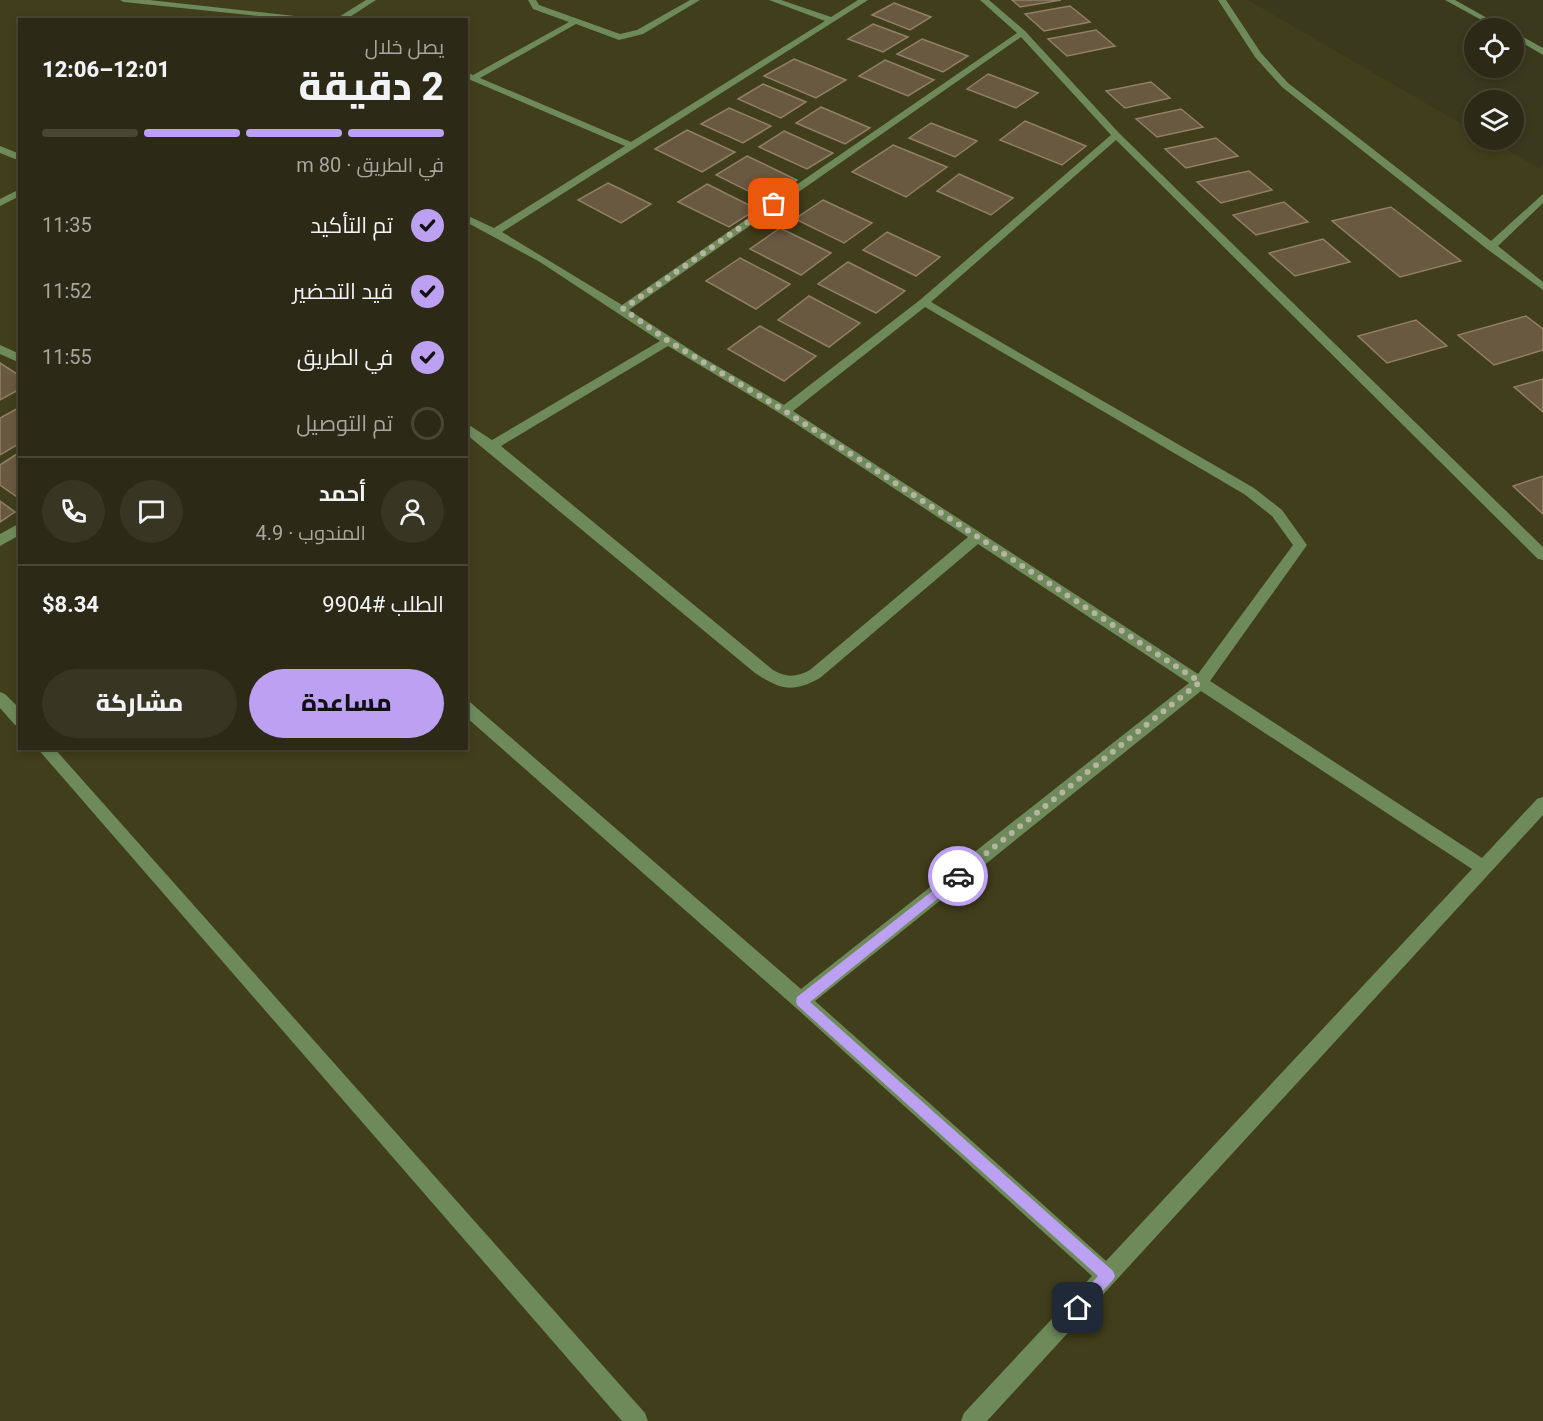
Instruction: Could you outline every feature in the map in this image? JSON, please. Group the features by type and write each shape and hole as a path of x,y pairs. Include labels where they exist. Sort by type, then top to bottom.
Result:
{"street":[{"path":"124,0 307,18"},
{"path":"341,18 372,0"},
{"path":"532,0 536,7 607,35 628,37 696,0"},
{"path":"773,0 830,20"},
{"path":"495,232 864,0"},
{"path":"984,0 1022,33 1116,135 1543,555"},
{"path":"1222,0 1225,9 1258,56 1285,85 1543,287"},
{"path":"1449,0 1482,18"},
{"path":"470,77 574,22"},
{"path":"623,309 1022,33"},
{"path":"1524,41 1543,52"},
{"path":"470,77 632,146"},
{"path":"785,411 924,302 1116,135"},
{"path":"0,149 18,157"},
{"path":"0,203 18,193"},
{"path":"1491,247 1543,196"},
{"path":"468,219 495,232 623,309 668,341 785,411 1482,867"},
{"path":"801,1001 1200,682 1300,545 1277,513 1249,491 924,302"},
{"path":"492,446 668,341"},
{"path":"0,349 18,358"},
{"path":"468,428 760,669 776,679 789,683 802,681 815,674 977,537"},
{"path":"0,542 18,529"},
{"path":"0,698 18,718"},
{"path":"468,709 801,1001 1108,1276"},
{"path":"46,750 636,1421"},
{"path":"972,1421 1108,1276 1482,867 1543,804"}],"shaded area":[{"path":"0,0 1248,0 1464,125 1464,150 1507,150 1539,168 1543,164 1543,1421 0,1421"}],"building":[{"path":"1012,0 1061,0 1020,7"},
{"path":"894,3 931,17 910,30 872,15"},
{"path":"1070,6 1090,22 1044,31 1025,14"},
{"path":"873,24 908,37 883,52 848,39"},
{"path":"1096,30 1115,46 1067,56 1048,39"},
{"path":"922,39 968,56 943,72 897,54"},
{"path":"794,59 846,80 816,98 764,76"},
{"path":"885,60 934,80 908,96 859,76"},
{"path":"988,74 1038,93 1016,108 967,89"},
{"path":"1151,82 1170,98 1125,108 1106,91"},
{"path":"763,84 806,102 781,118 738,99"},
{"path":"821,107 870,128 845,144 796,123"},
{"path":"729,108 771,126 743,143 701,124"},
{"path":"1181,109 1203,127 1157,137 1136,119"},
{"path":"1025,121 1086,146 1062,165 1000,140"},
{"path":"931,123 977,141 955,157 909,138"},
{"path":"687,130 735,152 702,172 655,149"},
{"path":"784,131 833,153 807,169 759,147"},
{"path":"1216,138 1238,156 1186,168 1165,149"},
{"path":"893,145 947,167 906,197 852,172"},
{"path":"747,156 797,180 766,200 716,175"},
{"path":"1249,171 1272,190 1221,203 1197,182"},
{"path":"959,174 1013,198 991,215 937,191"},
{"path":"608,183 651,204 621,223 578,200"},
{"path":"707,184 757,209 729,227 678,202"},
{"path":"823,200 872,223 844,243 795,219"},
{"path":"1284,202 1308,222 1256,235 1233,215"},
{"path":"1391,207 1461,261 1400,277 1332,221"},
{"path":"780,228 831,253 801,275 750,249"},
{"path":"887,232 940,257 916,276 863,250"},
{"path":"1323,239 1350,262 1295,276 1269,253"},
{"path":"740,258 790,284 756,309 706,281"},
{"path":"848,262 905,291 876,313 818,284"},
{"path":"809,296 860,323 829,347 778,320"},
{"path":"1526,316 1543,329 1543,350 1494,365 1458,335"},
{"path":"1416,320 1447,346 1387,363 1358,336"},
{"path":"760,326 816,356 784,381 728,349"},
{"path":"0,363 18,375 18,390 0,400"},
{"path":"1543,379 1543,412 1514,387"},
{"path":"18,408 18,444 0,455 0,418"},
{"path":"18,453 18,498 0,485 0,465"},
{"path":"1543,476 1543,514 1513,486"},
{"path":"0,501 15,512 0,522"}],"way so far":[{"path":"774,204 623,309 668,341 785,411 1200,682 958,876"}],"route":[{"path":"958,876 801,1001 1108,1276 1078,1308"}]}
